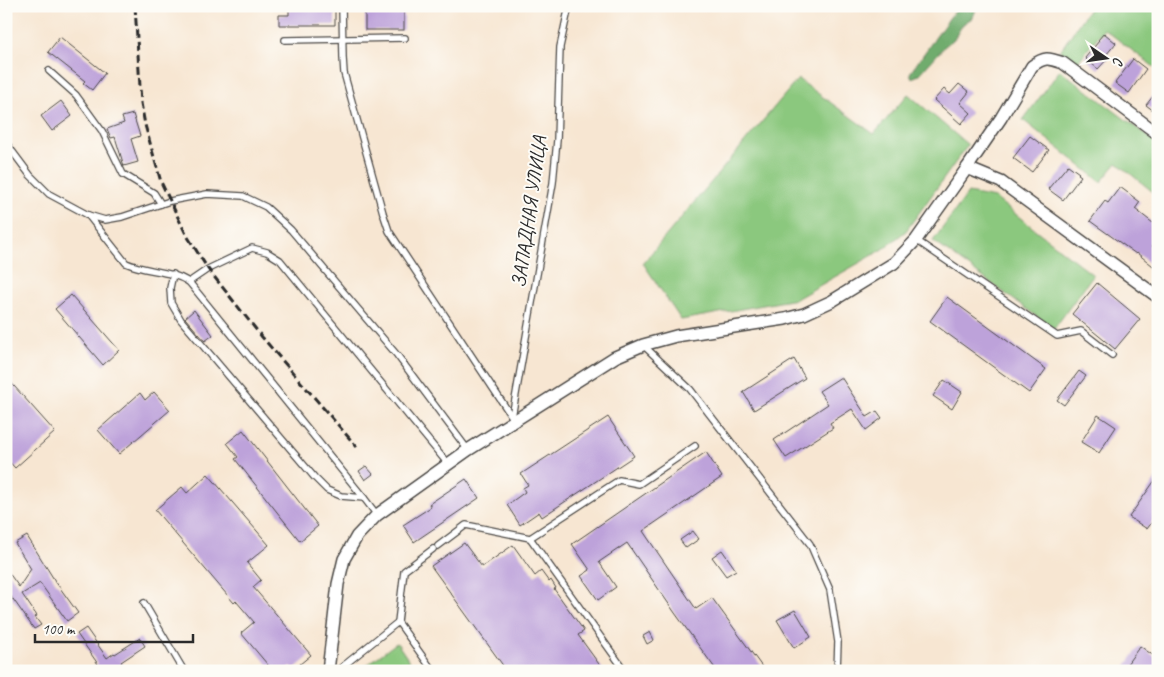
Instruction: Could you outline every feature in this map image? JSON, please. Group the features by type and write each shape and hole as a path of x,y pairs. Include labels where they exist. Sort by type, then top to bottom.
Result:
{"street":[{"path":"328,671 338,584 344,559 357,536 377,515 514,419 615,356 643,345 676,336 804,314 832,300 894,263 916,240 1001,118 1032,66 1040,60 1049,58 1063,63 1158,134"},
{"path":"967,168 1001,182 1158,297"}],"lane":[{"path":"342,6 344,72 389,231 514,419"},
{"name":"ЗАПАДНАЯ УЛИЦА","path":"514,419 552,183 557,140 560,48 569,6"},
{"path":"285,40 405,38"},
{"path":"48,70 76,95 102,131 123,174 154,194 161,204"},
{"path":"6,143 30,175 49,194 88,215 105,220 122,217 170,201 207,194 243,196 266,207 291,230 397,355 468,450"},
{"path":"88,215 126,263 135,267 180,276 189,282 377,515"},
{"path":"916,240 1057,336 1081,331 1112,355"},
{"path":"189,282 208,269 252,248 267,252 280,260 448,464"},
{"path":"173,274 170,288 171,303 181,320 315,478 327,490 341,496 364,498"},
{"path":"643,345 690,389 810,544 830,590 838,642 837,671"},
{"path":"530,538 619,480 639,484 695,446"},
{"path":"434,671 398,622 404,572 466,525 530,538 625,671"},
{"path":"144,603 184,671"},
{"path":"337,671 398,622"}],"green space":[{"path":"960,6 976,6 977,8 972,18 963,24 954,39 945,46 919,75 912,78 910,73"},
{"path":"1091,6 1149,6 1158,12 1158,70 1104,29 1077,63 1060,51"},
{"path":"1060,70 1158,144 1158,196 1117,163 1101,182 1023,120"},
{"path":"798,79 874,134 908,94 968,145 906,231 882,250 796,299 681,320 643,263"},
{"path":"968,193 995,198 1093,275 1054,329 933,241"},
{"path":"397,643 416,671 359,671 395,644"}],"building":[{"path":"289,6 335,6 335,25 279,25 279,15 289,15"},
{"path":"365,9 404,9 404,30 365,30"},
{"path":"1104,33 1116,43 1106,55 1109,57 1098,69 1085,58"},
{"path":"60,37 105,73 92,90 83,83 85,81 48,52"},
{"path":"1133,59 1146,69 1129,93 1115,83"},
{"path":"959,84 969,92 960,103 971,113 961,124 934,100 944,89 950,94"},
{"path":"1158,90 1158,114 1146,105"},
{"path":"61,101 72,116 52,131 41,116"},
{"path":"133,114 140,136 131,139 138,162 124,166 115,137 111,138 107,129 124,123 122,117"},
{"path":"1030,136 1049,150 1032,172 1013,158"},
{"path":"1068,165 1081,176 1063,200 1048,189"},
{"path":"1120,187 1140,202 1135,209 1158,227 1158,239 1152,246 1158,250 1158,270 1137,253 1090,221 1105,201 1108,203"},
{"path":"1097,283 1140,319 1115,349 1072,314"},
{"path":"71,295 119,350 103,365 55,309"},
{"path":"947,297 1046,369 1029,393 930,321"},
{"path":"194,310 213,335 205,341 185,318"},
{"path":"794,359 805,378 754,410 743,392"},
{"path":"1079,371 1086,376 1064,405 1057,400"},
{"path":"6,377 55,432 15,468 6,458"},
{"path":"841,377 867,417 877,411 882,418 866,430 852,409 830,423 833,428 786,458 774,440 828,404 819,391"},
{"path":"944,380 962,392 952,409 933,396"},
{"path":"154,392 170,410 119,454 98,430 140,393 145,400"},
{"path":"1098,415 1116,427 1099,453 1081,442"},
{"path":"608,417 634,456 542,517 539,512 520,525 507,505 525,492 523,488 528,485 521,474"},
{"path":"243,430 318,526 300,541 235,459 238,457 227,443"},
{"path":"706,452 722,477 643,531 696,609 712,598 765,671 717,671 627,543 599,562 616,587 598,600 581,576 590,570 572,544"},
{"path":"366,466 373,474 365,480 359,471"},
{"path":"208,474 269,545 247,563 261,580 253,587 311,655 294,669 291,666 286,671 273,671 241,633 254,622 236,601 234,603 155,510 182,487 187,493"},
{"path":"1158,476 1158,514 1147,529 1129,517"},
{"path":"466,479 479,498 414,542 403,525 431,507 429,504"},
{"path":"693,531 699,539 686,548 680,540"},
{"path":"27,536 55,581 78,613 67,621 40,583 22,594 41,625 34,629 13,599 11,601 12,598 6,589 6,569 19,587 31,569 15,543"},
{"path":"464,543 482,567 513,545 535,576 541,571 549,582 551,580 556,588 554,589 584,631 578,635 604,671 507,671 431,566"},
{"path":"722,550 736,570 726,576 712,557"},
{"path":"795,610 811,637 794,648 777,620"},
{"path":"86,628 107,658 140,638 145,646 121,662 127,671 100,671 96,665 98,664 77,634"},
{"path":"650,632 654,640 647,644 643,636"},
{"path":"1140,646 1158,659 1158,671 1122,671"}],"railway":[{"path":"135,6 141,103 145,125 161,182 186,234 208,269 262,337 357,447"}]}
